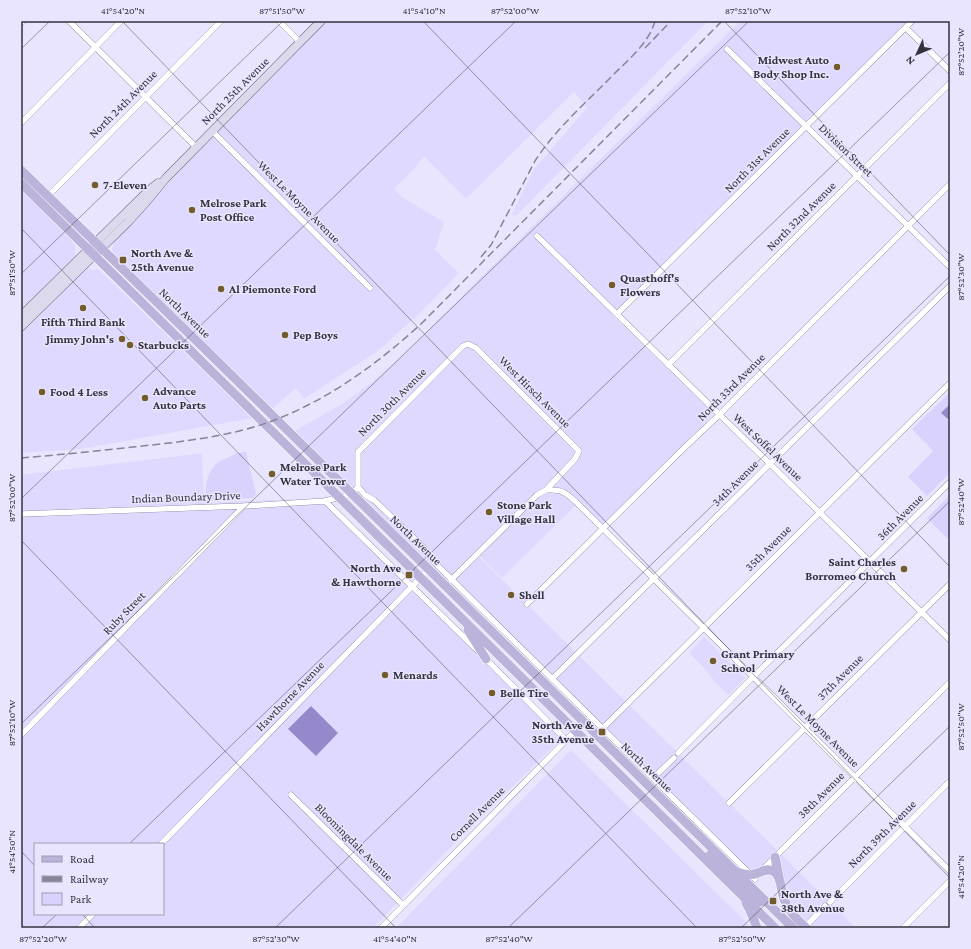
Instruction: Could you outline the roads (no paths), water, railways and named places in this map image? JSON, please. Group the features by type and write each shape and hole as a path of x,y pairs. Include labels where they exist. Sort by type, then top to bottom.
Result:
{"main road":[{"name":"North 25th Avenue","path":"21,328 99,246 148,190 166,178 321,21"},
{"name":"North Avenue","path":"21,170 179,324 432,566 466,606 587,719 793,928"},
{"name":"North Avenue","path":"21,183 775,928"},
{"name":"North 25th Avenue","path":"21,316 92,253"},
{"path":"142,303 150,295"},
{"path":"171,332 179,324"},
{"path":"466,606 477,604"},
{"path":"455,612 486,659"},
{"path":"504,628 500,632 500,635 505,644"},
{"path":"692,846 702,850 710,856 750,894 779,914"},
{"path":"775,857 782,892 787,906 806,927"},
{"path":"736,871 742,874 755,876 766,870 770,870 775,871 779,879"},
{"path":"755,876 755,884 760,895"},
{"path":"743,896 750,910 756,928"}],"street":[{"path":"69,21 196,147"},
{"path":"21,123 121,21"},
{"name":"North 24th Avenue","path":"41,202 221,21"},
{"path":"279,21 300,42"},
{"name":"North 31st Avenue","path":"617,314 912,21"},
{"path":"906,28 950,71"},
{"name":"Division Street","path":"727,49 950,267"},
{"name":"North 32nd Avenue","path":"668,365 950,83"},
{"name":"West Le Moyne Avenue","path":"212,131 370,288"},
{"name":"North 33rd Avenue","path":"527,604 950,184"},
{"name":"West Soffel Avenue","path":"537,236 950,640"},
{"name":"34th Avenue","path":"552,679 950,286"},
{"name":"North 30th Avenue","path":"355,491 358,452 463,346 468,344 476,348"},
{"name":"West Hirsch Avenue","path":"476,348 579,450 575,459 546,490"},
{"name":"35th Avenue","path":"602,728 950,384"},
{"name":"36th Avenue","path":"653,778 950,482"},
{"path":"451,580 537,495 546,490"},
{"name":"West Le Moyne Avenue","path":"546,490 556,490 566,493 950,871"},
{"name":"Indian Boundary Drive","path":"21,514 244,506 325,501 355,491"},
{"path":"325,501 566,740"},
{"name":"Ruby Street","path":"21,735 244,506"},
{"name":"North Avenue","path":"432,566 451,580 504,628 587,719 602,728 755,876"},
{"name":"Hawthorne Avenue","path":"162,843 432,566"},
{"name":"37th Avenue","path":"729,803 950,584"},
{"name":"38th Avenue","path":"755,876 950,682"},
{"name":"Cornell Avenue","path":"381,928 587,719"},
{"name":"North 39th Avenue","path":"806,927 950,781"},
{"name":"Bloomingdale Avenue","path":"291,795 403,905"},
{"path":"903,928 950,881"},
{"path":"79,928 92,915"}],"railway":[{"path":"481,257 491,245 535,161 543,149 572,116 638,50 648,36 655,21"},
{"path":"645,48 671,21"},
{"path":"21,458 162,444 204,438 247,429 271,421 318,400 362,372 422,323 722,21"}],"place":[{"name":"Midwest Auto Body Shop Inc.","path":"837,67"},
{"name":"7-Eleven","path":"95,185"},
{"name":"Melrose Park Post Office","path":"192,210"},
{"name":"North Ave & 25th Avenue","path":"123,260"},
{"name":"Quasthoff's Flowers","path":"612,285"},
{"name":"Al Piemonte Ford","path":"221,289"},
{"name":"Fifth Third Bank","path":"83,308"},
{"name":"Pep Boys","path":"285,335"},
{"name":"Jimmy John's","path":"122,339"},
{"name":"Starbucks","path":"130,345"},
{"name":"Food 4 Less","path":"42,392"},
{"name":"Advance Auto Parts","path":"145,398"},
{"name":"Melrose Park Water Tower","path":"272,474"},
{"name":"Stone Park Village Hall","path":"489,512"},
{"name":"Saint Charles Borromeo Church","path":"904,569"},
{"name":"North Ave & Hawthorne","path":"409,575"},
{"name":"Shell","path":"511,595"},
{"name":"Grant Primary School","path":"713,661"},
{"name":"Menards","path":"385,675"},
{"name":"Belle Tire","path":"492,693"},
{"name":"North Ave & 35th Avenue","path":"602,732"},
{"name":"North Ave & 38th Avenue","path":"773,901"}]}
